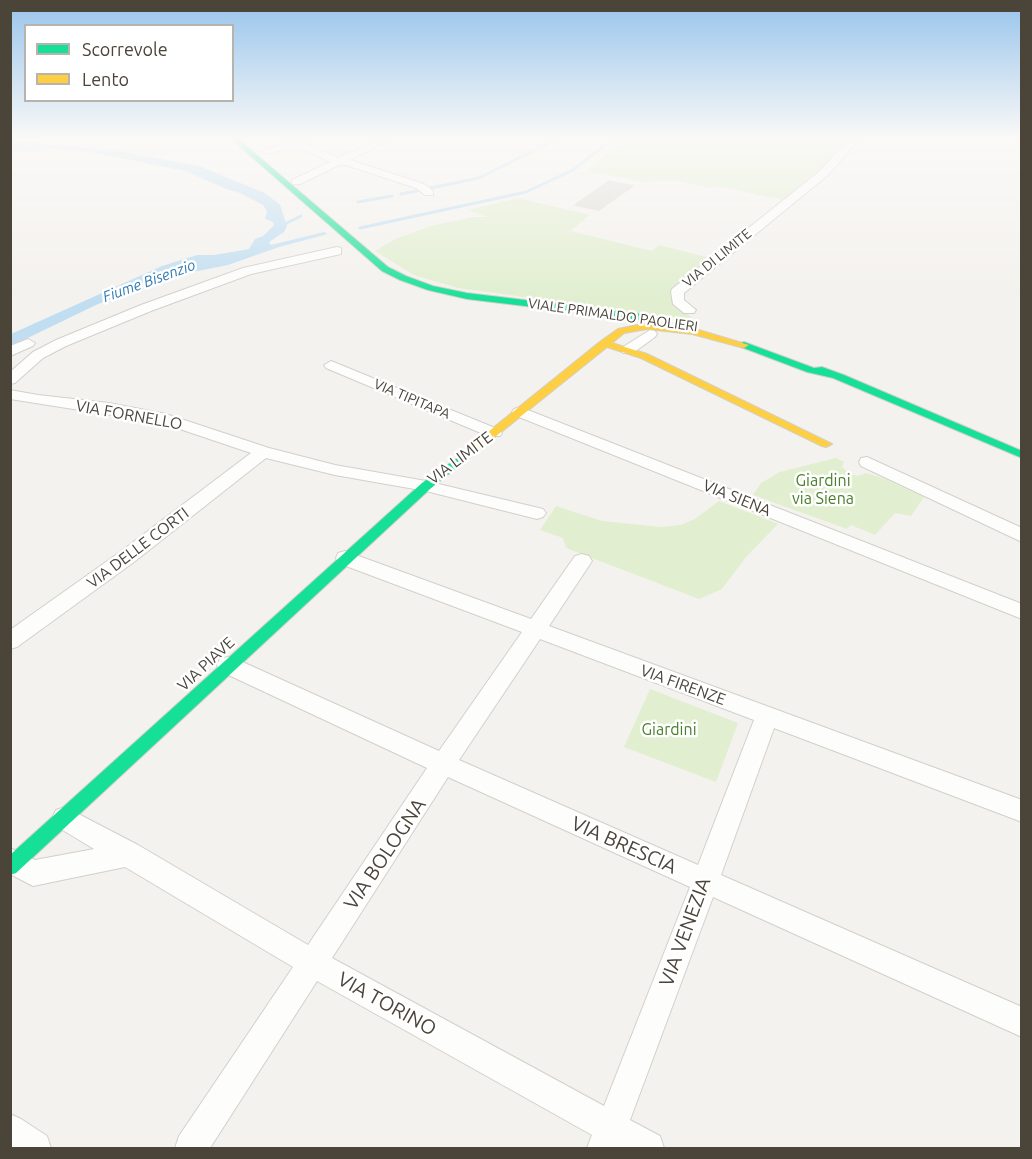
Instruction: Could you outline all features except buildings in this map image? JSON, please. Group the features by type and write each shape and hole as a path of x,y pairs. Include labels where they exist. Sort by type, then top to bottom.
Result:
{"main road":[{"name":"VIALE PRIMALDO PAOLIERI","path":"295,192 385,269 415,283 458,295 646,317 705,327 762,345 1022,455"},
{"path":"699,316 786,347 821,363 840,377"},
{"name":"VIA LIMITE","path":"426,486 604,343 630,328 647,326 675,328 721,337 811,370 840,377"},
{"path":"604,343 644,356 826,444"},
{"name":"VIA PIAVE","path":"12,863 65,818 228,665 426,486"}],"street":[{"name":"VIA DI LIMITE","path":"699,316 678,301 677,292 800,192"},
{"path":"10,380 38,355 61,342 147,308 246,272 338,251"},
{"path":"628,351 650,334"},
{"path":"10,352 28,343"},
{"name":"VIA TIPITAPA","path":"331,365 494,433"},
{"name":"VIA FORNELLO","path":"10,394 27,399 109,408 154,417 190,426 263,452"},
{"name":"VIA SIENA","path":"520,412 1022,612"},
{"name":"VIA LIMITE","path":"263,452 335,470 426,486"},
{"name":"VIA DELLE CORTI","path":"10,641 118,563 263,452"},
{"path":"867,462 1022,536"},
{"path":"426,486 537,513"},
{"name":"VIA FIRENZE","path":"345,558 1022,811"},
{"name":"VIA BOLOGNA","path":"191,1149 443,764 582,561"},
{"name":"VIA BRESCIA","path":"228,665 443,764 1022,1022"},
{"name":"VIA VENEZIA","path":"606,1138 628,1087 767,716"},
{"name":"VIA TORINO","path":"65,818 606,1138 648,1149"},
{"path":"12,863 33,873 129,854"},
{"path":"10,1130 35,1149"}],"green space":[{"path":"746,192 793,192 783,200"},
{"path":"518,198 590,215 564,236 571,231 652,251 659,245 710,258 681,285 683,310 694,320 458,288 414,275 375,251 395,239 434,225 474,217 488,217 468,210"},
{"name":"Giardini via Siena","path":"836,458 844,462 842,467 850,474 858,476 866,473 883,478 924,497 911,516 895,513 875,535 851,525 847,529 753,495 761,483 780,472"},
{"path":"719,501 778,524 746,557 722,589 699,599 566,548 563,538 540,530 556,506 602,521 661,527 681,525 695,519"},
{"name":"Giardini","path":"650,689 738,723 716,782 624,747"}],"water":[{"name":"Fiume Bisenzio","path":"237,192 263,192 280,205 287,226 284,232 269,242 271,245 324,232 328,234 279,247 228,265 162,275 11,346 11,334 162,266 197,255 214,255 249,249 255,239 263,236 274,225 273,222 265,219 267,211 263,205"}],"waterway":[{"path":"401,194 410,192"},
{"path":"360,228 526,192"},
{"path":"358,202 392,196"},
{"path":"281,226 301,216"}],"traffic: fast":[{"path":"296,192 385,269 431,288 467,296 649,318"},
{"path":"744,345 811,370 840,377"},
{"path":"822,370 1022,455"},
{"path":"10,867 426,486 466,455"}],"traffic: slow":[{"path":"466,455 621,331 647,326 692,331 744,345"},
{"path":"604,343 644,356 826,444"}]}
